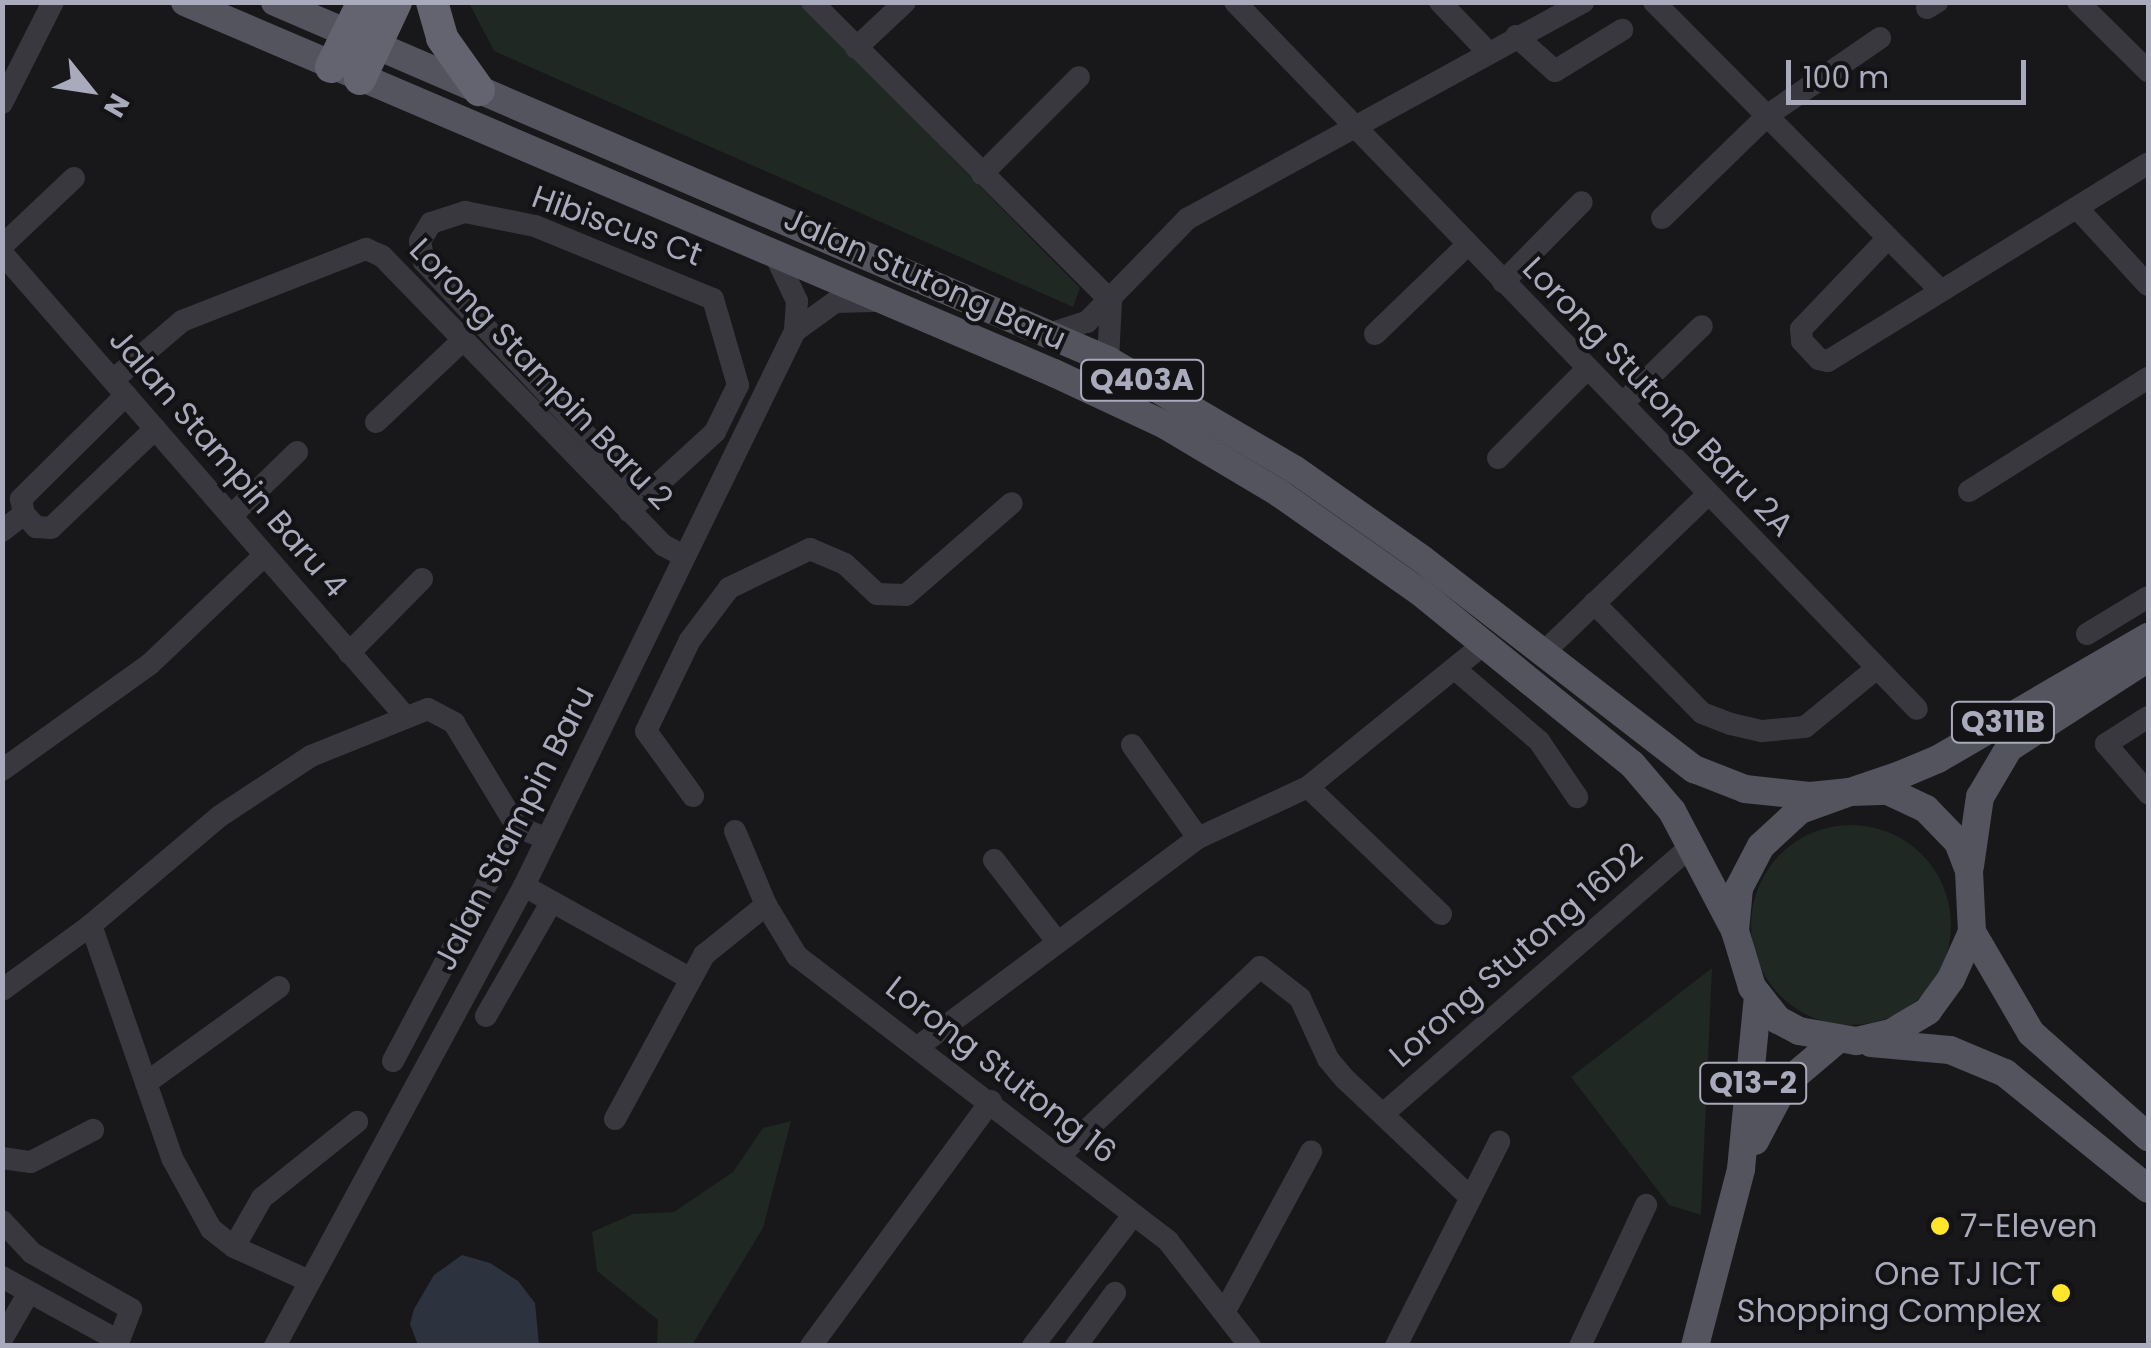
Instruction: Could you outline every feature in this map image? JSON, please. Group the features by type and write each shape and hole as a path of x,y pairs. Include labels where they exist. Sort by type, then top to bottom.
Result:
{"highway":[{"path":"362,40 363,2"},
{"path":"346,73 362,40 396,2"},
{"path":"432,2 442,38 479,90"}],"main road":[{"name":"Jalan Stutong Baru","path":"185,2 1164,425 1279,492 1485,643 1632,764 1692,845 1735,931"},
{"name":"Jalan Stutong Baru","path":"275,2 1108,360 1294,470 1694,769 1744,789 1850,792"},
{"name":"Q311B","path":"1850,792 1938,759 2148,637"},
{"path":"1847,1040 1891,1033 1928,1010 1951,979 1972,932 1969,871 1980,797 2008,748 2148,658"},
{"path":"1969,871 1944,824 1912,800 1888,792 1850,792 1800,810 1761,846 1739,888 1735,931 1758,997 1788,1026 1847,1040 1950,1050 2006,1073 2148,1189"},
{"path":"1972,932 2031,1033 2148,1137"},
{"name":"Q13-2","path":"1695,1346 1741,1169 1758,997"},
{"name":"Q13-2","path":"1741,1169 1774,1097 1847,1040"}],"street":[{"path":"2,103 52,2"},
{"path":"812,2 1110,301 1108,360"},
{"path":"856,48 906,2"},
{"name":"Lorong Stutong Baru 2A","path":"1234,2 1465,247 1623,403 1706,496 1918,709"},
{"path":"1440,2 1487,51"},
{"path":"1049,334 1087,322 1187,219 1516,36 1545,10 1583,2"},
{"path":"1654,2 1941,290"},
{"path":"2078,2 2148,71"},
{"path":"1516,36 1556,71 1622,30"},
{"path":"1662,218 1768,115 1880,38"},
{"path":"982,174 1079,77"},
{"path":"1888,238 1802,329 1802,341 1818,359 1828,361 2148,163"},
{"path":"2,249 74,178"},
{"path":"1504,282 1582,202"},
{"path":"2078,209 2148,286"},
{"name":"Hibiscus Ct","path":"464,212 535,226 713,299 738,386 715,432 626,508 633,486 424,262 420,241 430,223 464,212"},
{"path":"1376,334 1465,247"},
{"name":"Jalan Stampin Baru 4","path":"2,249 405,716"},
{"name":"Lorong Stampin Baru 2","path":"120,388 182,320 366,249 382,256 663,545 684,556"},
{"path":"776,257 798,301 795,331"},
{"name":"Jalan Stampin Baru","path":"275,1346 524,886 795,331 835,302 875,301"},
{"path":"1623,403 1702,326"},
{"path":"376,422 463,340"},
{"path":"1498,458 1588,368"},
{"path":"1970,491 2148,378"},
{"path":"120,388 21,499 24,514 36,527 51,528 155,429"},
{"path":"231,516 296,452"},
{"path":"1542,654 1706,496"},
{"path":"646,731 690,640 714,603 744,577 810,550 845,564 877,594 906,595 1012,503"},
{"path":"2,531 24,514"},
{"path":"2,770 150,664 265,555"},
{"path":"350,652 422,579"},
{"path":"2087,634 2148,597"},
{"path":"1594,603 1702,713 1731,724 1762,730 1805,727 1877,668"},
{"path":"919,1046 1055,939 1198,838 1308,788 1485,643"},
{"path":"1455,668 1539,741 1578,797"},
{"path":"2,990 92,925 220,816 310,756 405,716 435,710 454,723 517,826 546,838"},
{"path":"611,710 646,731 693,796"},
{"path":"2148,717 2106,744 2148,792"},
{"path":"1132,745 1198,838"},
{"path":"1308,788 1440,914"},
{"path":"394,1061 517,826"},
{"name":"Lorong Stutong 16","path":"736,832 766,905 797,956 992,1102 1168,1241 1226,1309 1250,1346"},
{"name":"Lorong Stutong 16D2","path":"1383,1114 1692,845"},
{"path":"994,860 1055,939"},
{"path":"524,886 691,978"},
{"path":"486,1016 551,904"},
{"path":"615,1119 691,978 718,938 766,905"},
{"path":"92,925 146,1083 190,1194 211,1229 234,1248 309,1282"},
{"path":"1060,1155 1260,967 1300,998 1328,1059 1471,1198"},
{"path":"146,1083 279,987"},
{"path":"811,1346 992,1102"},
{"path":"234,1248 262,1198 358,1122"},
{"path":"2,1158 30,1162 93,1130"},
{"path":"1396,1346 1499,1142"},
{"path":"1226,1309 1311,1152"},
{"path":"1580,1346 1646,1205"},
{"path":"1033,1346 1133,1215"},
{"path":"2,1222 32,1253 131,1309 118,1343 2,1277"},
{"path":"1076,1346 1115,1293"},
{"path":"2,1339 28,1294"},
{"path":"1072,1295 1100,1313"}],"shaded area":[{"path":"469,3 799,3 1080,288 1073,307 494,51"},
{"path":"1851,825 1889,833 1922,854 1943,887 1951,925 1943,963 1922,996 1889,1017 1851,1025 1813,1017 1780,996 1759,963 1751,925 1759,887 1780,854 1813,833"},
{"path":"1712,968 1701,1215 1669,1205 1571,1077"},
{"path":"791,1121 763,1228 692,1345 657,1345 658,1320 597,1271 592,1232 633,1214 674,1212 733,1172 763,1128"}],"water":[{"path":"462,1255 490,1263 518,1281 535,1303 539,1345 418,1345 410,1324 414,1309 434,1275"}],"place":[{"name":"7-Eleven","path":"1940,1226"},
{"name":"One TJ ICT Shopping Complex","path":"2061,1293"}]}
